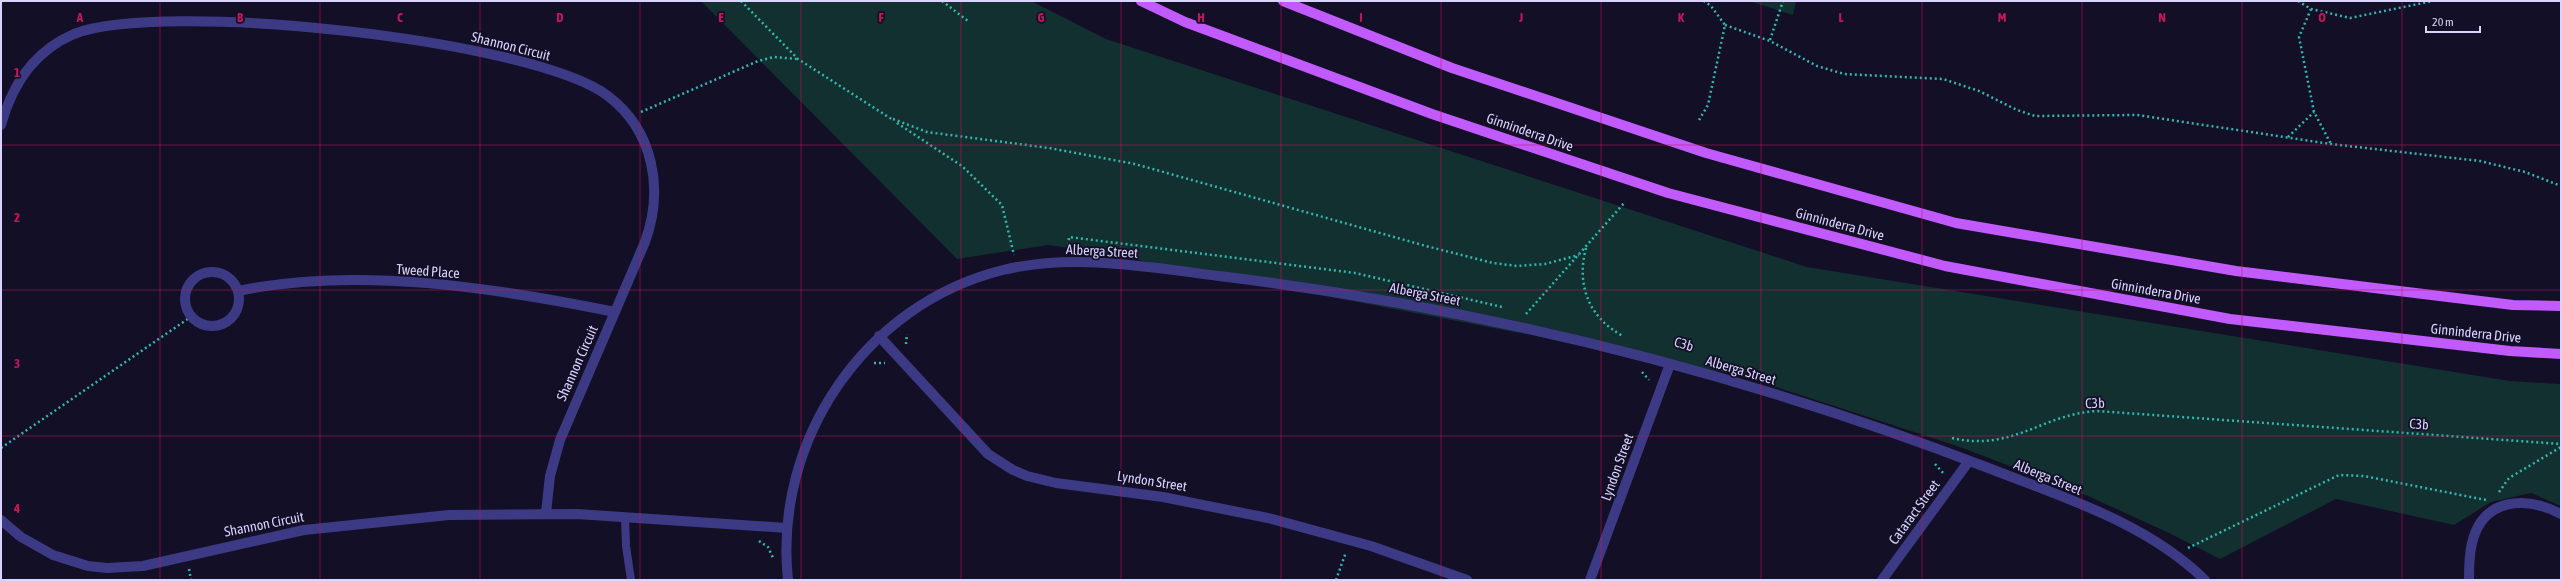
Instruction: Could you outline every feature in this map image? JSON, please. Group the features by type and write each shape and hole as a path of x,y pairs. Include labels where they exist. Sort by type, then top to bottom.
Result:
{"main road":[{"name":"Ginninderra Drive","path":"1141,1 1185,22 1432,114 1668,193 1944,266 2230,319 2510,352 2561,354"},
{"path":"1283,1 1452,68 1706,153 1956,223 2236,271 2513,305 2561,306"}],"street":[{"name":"Shannon Circuit","path":"1,125 10,98 25,72 46,51 72,35 93,28 115,24 202,22 318,27 397,37 469,50 582,80 610,97 632,120 645,143 655,179 654,212 645,242 560,440 550,476 546,514"},
{"name":"Alberga Street","path":"788,580 787,528 794,481 810,434 829,397 847,372 880,336 898,321 937,295 981,276 1018,267 1074,262 1180,271 1345,294 1509,324 1670,364 1821,409 1969,460 2118,521 2180,557 2205,580"},
{"path":"212,272 224,275 231,280 238,291 239,299 236,312 224,323 207,325 192,316 186,305 186,296 190,284 200,276 212,272"},
{"name":"Tweed Place","path":"238,291 263,286 315,281 415,283 516,294 615,312"},
{"name":"Lyndon Street","path":"880,336 988,454 1013,470 1027,476 1041,480 1117,490 1215,506 1350,540 1467,580"},
{"name":"Lyndon Street","path":"1590,580 1670,364"},
{"name":"Cataract Street","path":"1882,580 1969,460"},
{"path":"2469,580 2474,535 2494,505 2531,502 2561,514"},
{"name":"Shannon Circuit","path":"1,520 21,537 53,555 88,566 125,568 161,562 256,539 352,524 449,515 546,514 625,517 787,528"}],"lane":[{"path":"625,517 626,552 630,580"}],"path":[{"path":"741,1 798,60 893,119 962,166 1002,205 1018,267"},
{"path":"942,1 968,21"},
{"path":"1704,1 1711,6 1725,25 1770,40 1817,66 1844,74 1943,79 1978,91 1999,102 2035,116 2137,115 2331,144 2480,161 2525,172 2561,186"},
{"path":"1770,40 1783,1"},
{"path":"2298,1 2311,9 2350,18 2433,1"},
{"path":"2311,9 2299,37 2314,112 2331,144"},
{"path":"1699,120 1708,105 1725,25"},
{"path":"632,120 640,112 758,61 774,57 798,60"},
{"path":"2288,137 2314,112"},
{"path":"893,119 927,132 1049,148 1135,164 1426,246 1493,263 1517,266 1545,264 1579,255"},
{"path":"1509,324 1527,313 1626,202"},
{"path":"1586,248 1582,271 1588,300 1605,324 1626,337"},
{"path":"1,448 192,316"},
{"path":"868,366 874,363 886,363 906,346 908,330"},
{"path":"1640,370 1648,380 1662,384"},
{"name":"C3b","path":"1947,437 1979,442 1999,440 2019,435 2074,414 2097,411 2561,445"},
{"path":"2180,557 2187,548 2200,541 2339,475 2372,477 2494,505 2509,478 2561,445"},
{"path":"1933,462 1953,482"},
{"path":"753,539 768,548 774,566"},
{"path":"1336,580 1350,540"},
{"path":"189,568 197,566"}],"green space":[{"path":"701,1 1031,1 1106,39 1807,267 2510,381 2561,384 2561,506 2531,493 2491,502 2454,525 2336,499 2220,559 2169,533 2088,496 1960,447 1739,375 1091,251 1048,245 957,259"},
{"path":"1749,1 1796,1 1793,15"}]}
